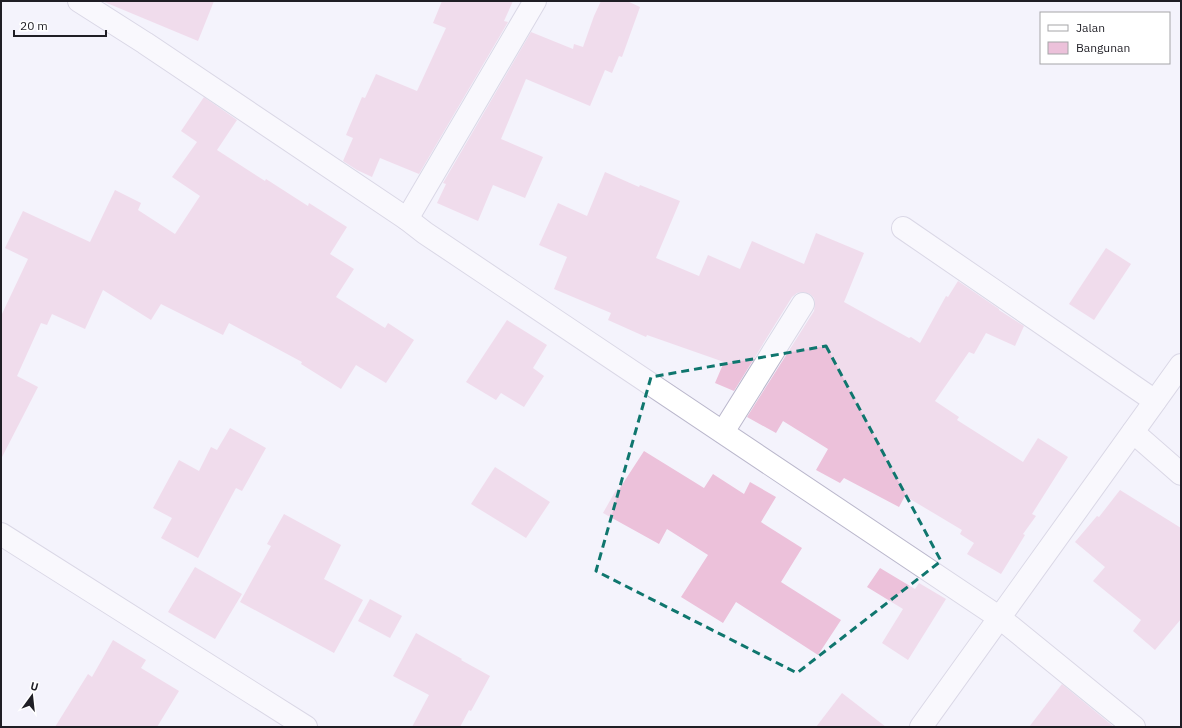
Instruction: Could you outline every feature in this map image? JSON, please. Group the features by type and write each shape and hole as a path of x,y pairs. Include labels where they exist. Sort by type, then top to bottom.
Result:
{"street":[{"path":"79,1 145,43 407,219 425,233 1000,618 1134,727"},
{"path":"407,219 535,1"},
{"path":"903,228 1155,400"},
{"path":"723,432 803,304"},
{"path":"921,727 1181,365"},
{"path":"1133,432 1181,474"},
{"path":"1,534 306,727"}],"highlighted area":[{"path":"826,346 941,561 797,673 596,571 651,377"}],"building":[{"path":"102,1 214,1 198,41"},
{"path":"442,1 513,1 504,21 508,22 419,174 380,158 372,177 343,161 353,138 346,135 362,97 365,98 376,74 417,91 446,28 433,23"},
{"path":"601,1 627,1 640,7 622,57 619,56 612,73 605,70 590,106 526,79 501,139 543,157 525,198 493,185 478,221 437,203 446,184 443,183 531,32 573,49 574,44 583,47"},
{"path":"204,97 237,120 217,150 265,181 266,179 308,206 309,203 347,227 330,254 354,269 336,297 385,328 388,323 414,340 386,383 356,365 341,389 301,364 302,362 229,323 223,335 161,304 151,320 103,290 85,329 52,314 47,325 41,323 17,376 38,387 1,459 1,316 28,259 5,248 23,211 90,242 115,190 141,203 138,210 175,234 200,196 172,177 197,142 181,131"},
{"path":"605,172 639,187 640,185 680,201 656,258 699,276 708,255 740,269 752,241 804,264 816,233 864,253 844,302 920,343 946,296 948,297 958,281 1024,326 1015,346 986,333 974,354 969,352 935,401 959,417 957,420 1023,462 1038,438 1068,457 1032,514 1036,516 1023,534 1025,535 1001,574 967,554 974,543 960,534 962,530 905,496 899,507 844,478 840,483 816,470 828,449 783,421 776,433 747,417 814,311 814,298 810,294 803,292 797,293 792,297 734,391 715,383 724,362 647,335 646,337 608,320 611,313 554,289 567,257 539,245 558,203 587,216"},
{"path":"1106,248 1131,264 1094,320 1069,304"},
{"path":"507,320 547,345 533,368 544,376 524,407 501,393 496,400 466,382"},
{"path":"230,428 266,448 242,491 236,488 198,558 161,538 172,518 153,508 179,460 199,471 211,447 217,450"},
{"path":"644,451 704,488 713,474 744,494 750,482 776,497 761,522 802,548 781,582 841,620 818,655 736,602 723,623 681,597 708,555 667,529 659,544 603,513 616,490 618,491"},
{"path":"495,467 550,502 526,538 471,504"},
{"path":"1120,490 1181,528 1181,619 1155,650 1133,631 1141,620 1093,581 1105,567 1075,542 1097,516 1099,517"},
{"path":"284,514 341,545 324,579 363,600 334,653 240,602 271,546 267,544"},
{"path":"195,567 242,594 215,639 168,612"},
{"path":"880,568 915,589 919,583 946,599 908,660 882,643 903,609 867,587"},
{"path":"370,599 402,616 390,638 358,621"},
{"path":"416,633 490,676 471,711 469,710 460,727 412,727 429,695 393,676"},
{"path":"113,640 146,660 141,668 179,691 157,727 55,727 88,674 92,677"},
{"path":"1062,684 1114,727 1029,727"},
{"path":"842,693 886,727 816,727"}]}
